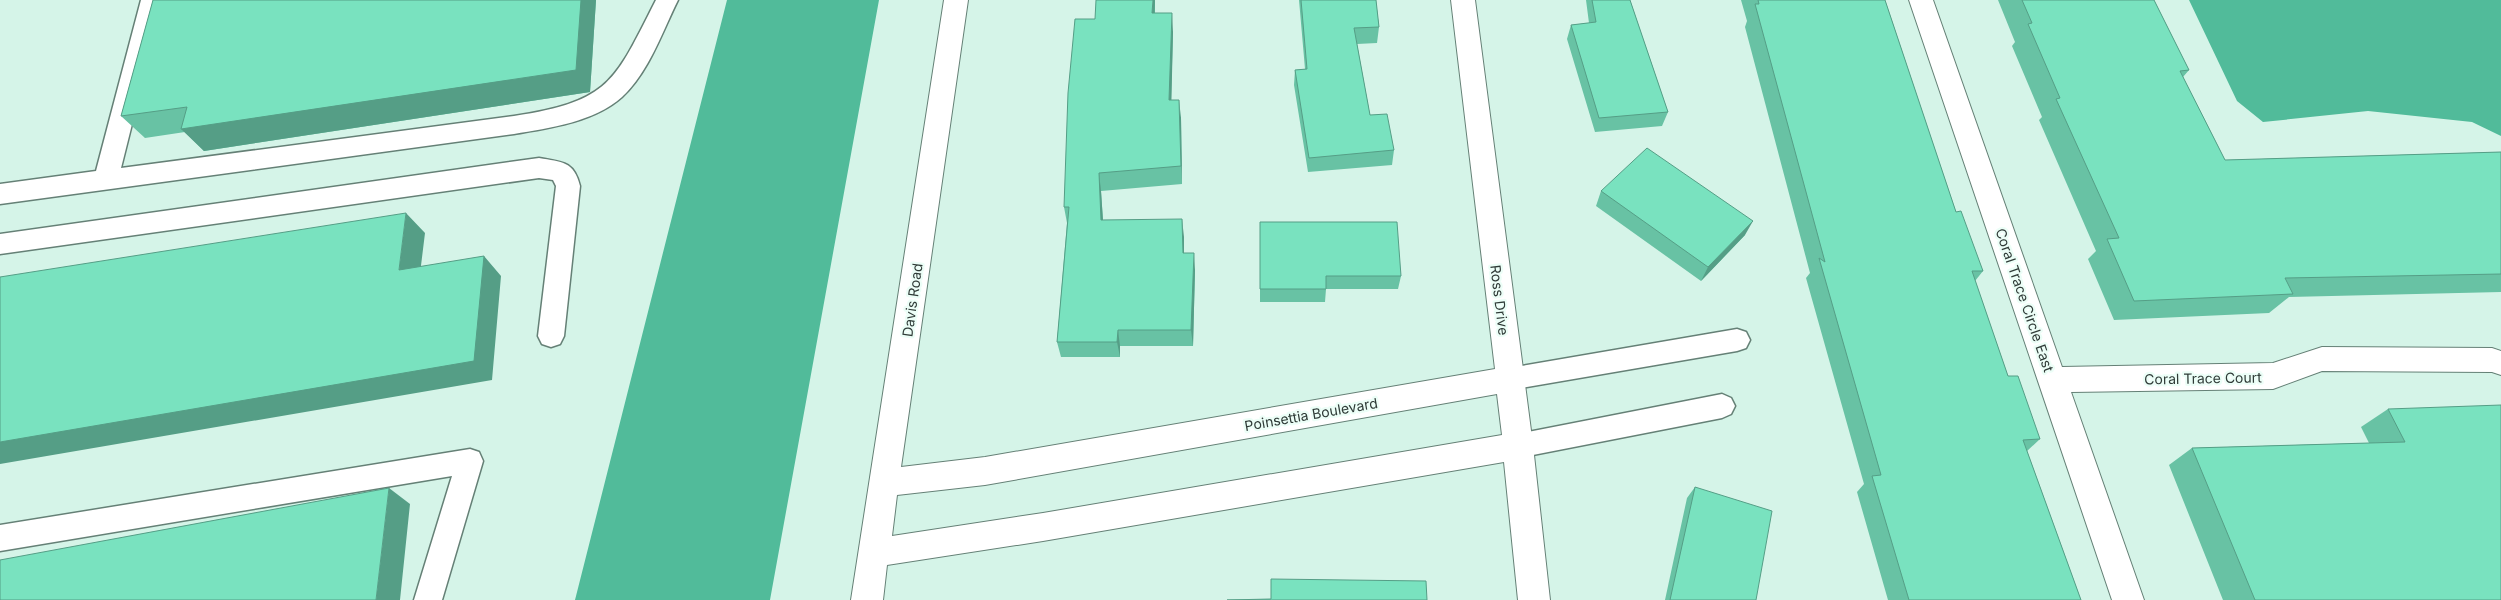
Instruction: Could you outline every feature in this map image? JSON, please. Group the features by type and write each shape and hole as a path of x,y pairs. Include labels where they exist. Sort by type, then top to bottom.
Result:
{"street":[{"name":"Davis Road","path":"867,600 956,0"},
{"name":"Ross Drive","path":"1463,0 1518,446 1534,600"},
{"name":"Coral Trace Circle East","path":"1921,0 2128,600"},
{"name":"Coral Trace Court","path":"2052,380 2273,376 2322,359 2492,360 2501,363"},
{"name":"Poinsettia Boulevard","path":"884,483 985,471 1510,380"},
{"path":"874,553 1518,446"}],"lane":[{"path":"106,179 152,0"},
{"path":"0,194 419,138 543,119 578,110 604,98 622,83 666,0"},
{"path":"0,244 382,192 487,174 539,168 560,171 566,177 568,186 551,336"},
{"name":"Poinsettia Boulevard","path":"1510,380 1737,340"},
{"path":"1518,446 1722,406"},
{"path":"0,538 470,461 428,600"}],"shaded area":[{"path":"727,0 879,0 770,600 575,600"},
{"path":"2189,0 2501,0 2501,136 2472,122 2368,111 2263,122 2237,101"}],"building":[{"path":"153,0 581,0 576,70 181,129 187,107 121,116"},
{"path":"1096,0 1153,0 1152,13 1172,13 1169,100 1179,100 1181,166 1099,173 1101,220 1182,219 1183,253 1194,253 1191,330 1118,330 1117,342 1057,342 1069,207 1064,207 1068,93 1075,19 1095,19"},
{"path":"1301,0 1376,0 1379,27 1354,28 1370,115 1387,114 1394,150 1309,158 1295,70 1307,69"},
{"path":"1592,0 1630,0 1668,112 1599,118 1571,25 1596,22"},
{"path":"1758,0 1885,0 1956,212 1961,211 1983,271 1972,271 2008,376 2018,376 2040,439 2023,440 2081,600 1909,600 1872,476 1881,475 1819,258 1825,262 1755,4 1759,4"},
{"path":"2022,0 2154,0 2189,70 2180,71 2225,160 2501,152 2501,274 2285,278 2293,294 2134,301 2107,239 2119,238 2056,99 2060,98 2028,24 2032,23"},
{"path":"1647,148 1753,221 1708,267 1601,191"},
{"path":"406,213 399,270 484,256 474,361 0,442 0,277"},
{"path":"1260,222 1397,222 1401,276 1326,276 1326,289 1260,289"},
{"path":"2501,405 2501,600 2255,600 2192,448 2405,442 2388,409"},
{"path":"1695,487 1772,511 1756,600 1670,600"},
{"path":"389,488 376,600 0,600 0,560"},
{"path":"1271,579 1426,581 1427,600 1227,600 1271,599"}]}
